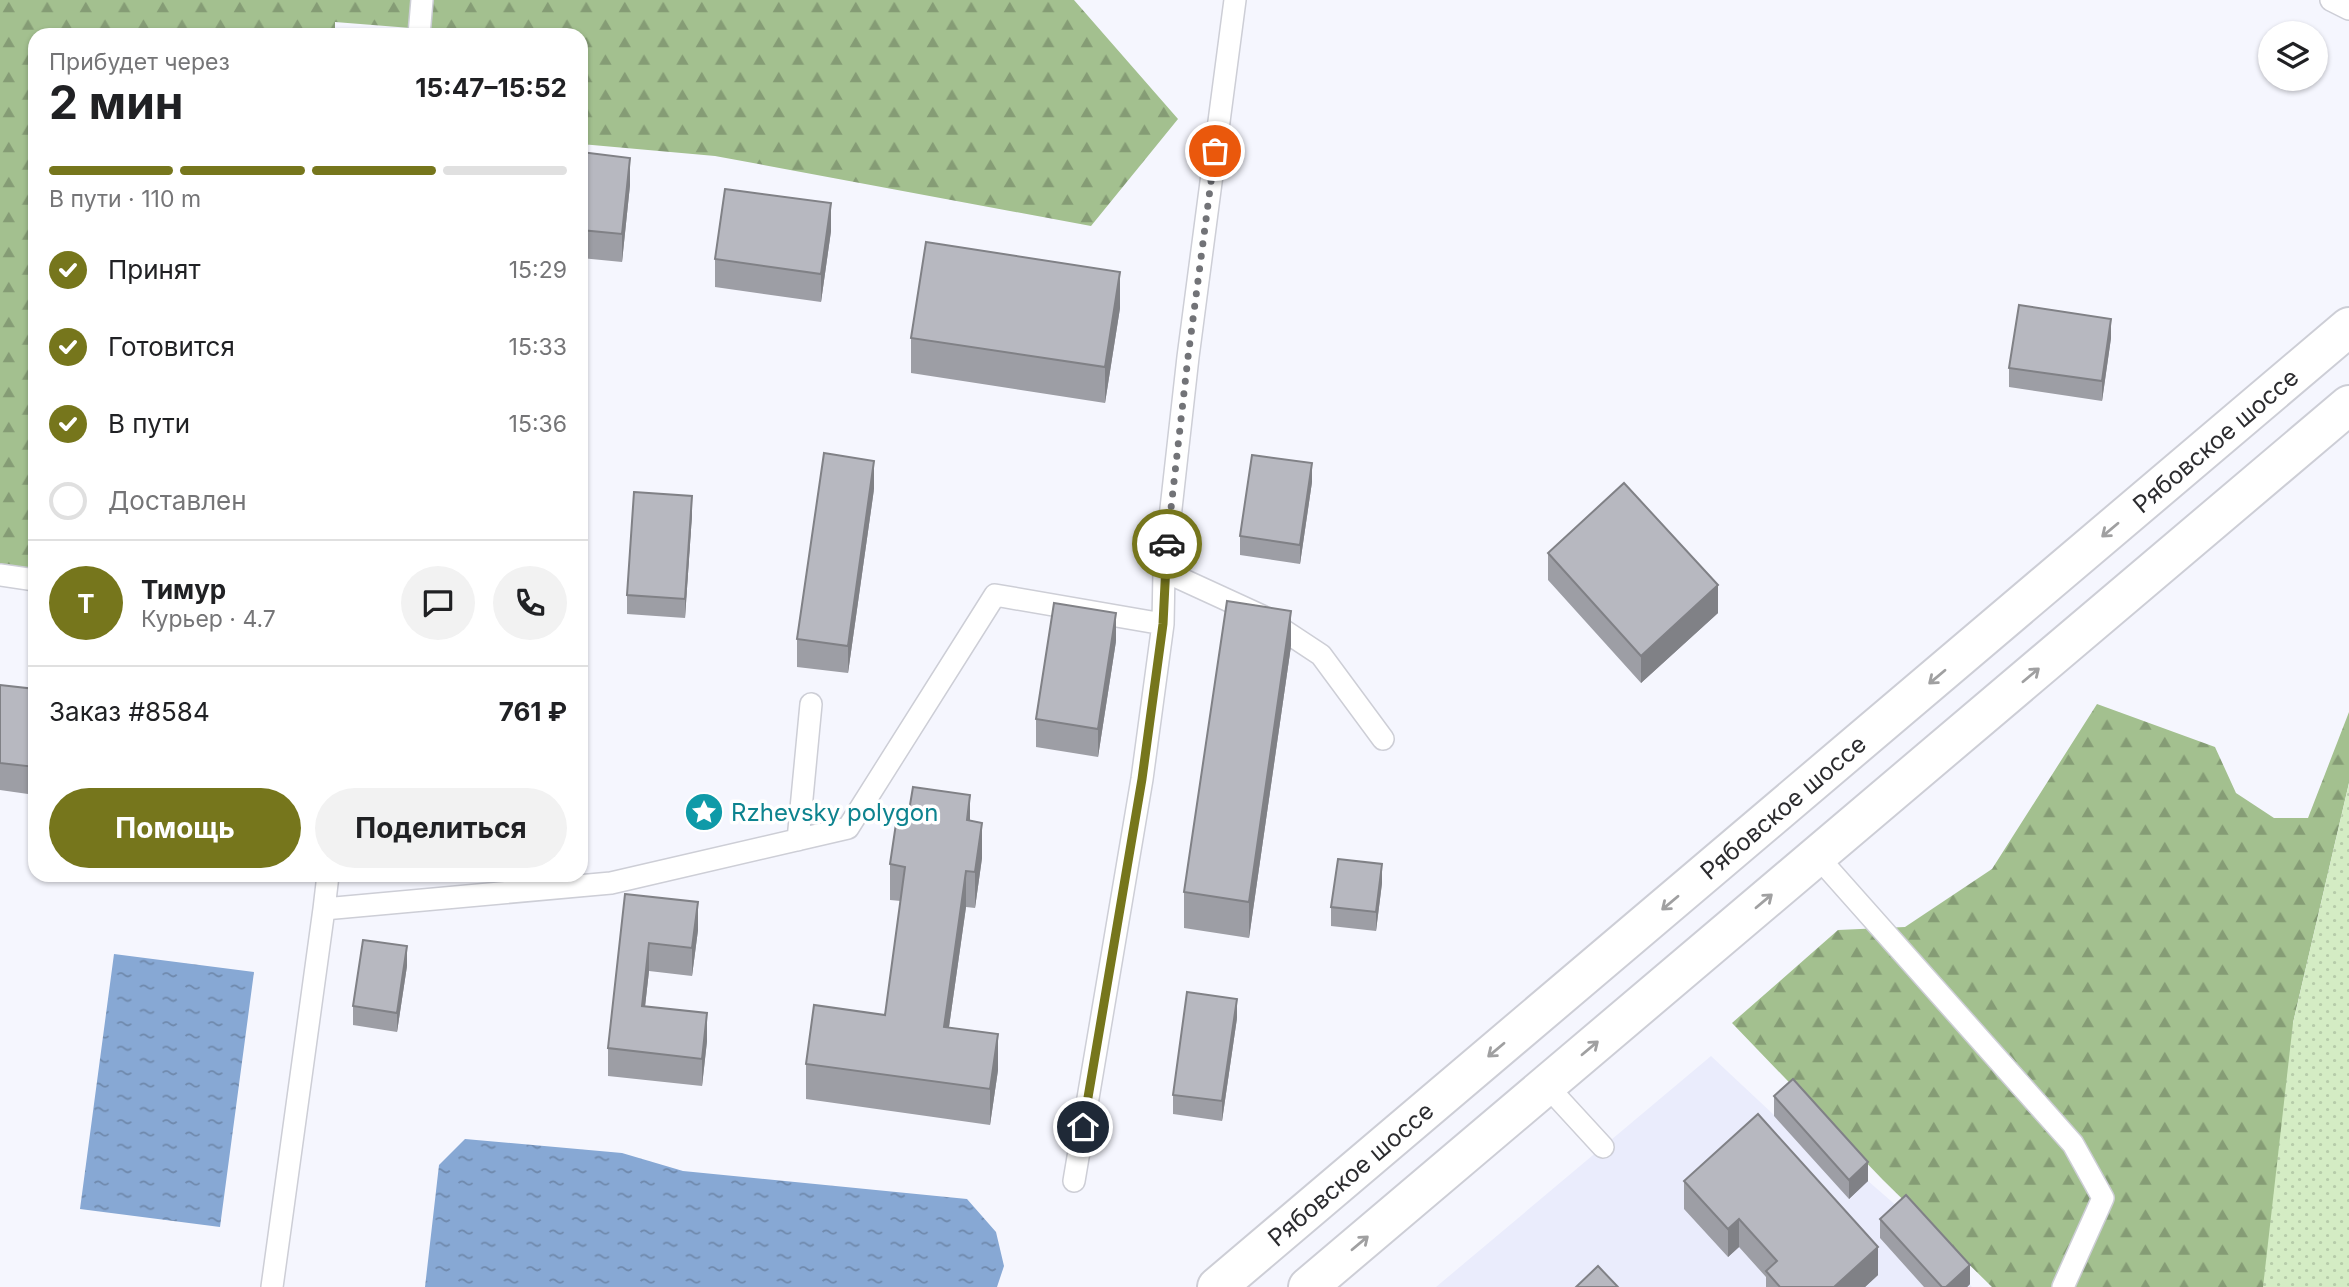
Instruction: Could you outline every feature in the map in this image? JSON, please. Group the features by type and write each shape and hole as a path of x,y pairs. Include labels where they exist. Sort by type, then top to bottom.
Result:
{"main road":[{"name":"Рябовское шоссе","path":"1217,1287 2349,327"},
{"path":"1308,1287 2349,405"}],"lane":[{"path":"420,28 422,0"},
{"path":"1074,1181 1142,779 1163,624 1164,571 1188,357 1236,0"},
{"path":"2331,0 2349,9"},
{"path":"1164,571 1262,616 1321,656 1383,738"},
{"path":"0,576 28,579"},
{"path":"324,909 611,883 848,828 995,595 1163,624"},
{"path":"798,840 811,704"},
{"path":"1817,856 2073,1144 2103,1198 2063,1287"},
{"path":"272,1287 327,882"},
{"path":"1546,1085 1603,1147"}],"shaded area":[{"path":"1711,1056 1774,1115 1793,1098 1868,1181 1906,1214 1972,1287 1436,1287"}],"green space":[{"path":"0,0 1074,0 1178,119 1091,226 715,156 588,145 588,28 411,28 335,22 335,28 28,28 28,571 0,567"},
{"path":"2097,704 2215,747 2236,793 2274,818 2308,818 2349,712 2349,783 2293,1023 2349,1287 1992,1287 1883,1180 1732,1023 1838,930 1905,927 1992,869"},
{"path":"2349,783 2349,1287 2263,1287 2293,1023"}],"water":[{"path":"114,954 254,972 220,1227 80,1209"},
{"path":"465,1139 622,1153 683,1171 967,1199 996,1232 1004,1266 997,1287 425,1287 439,1165"}],"building":[{"path":"588,153 630,158 622,234 588,231"},
{"path":"725,189 831,203 821,274 715,259"},
{"path":"926,242 1120,272 1105,367 911,338"},
{"path":"2019,305 2111,319 2102,381 2009,368"},
{"path":"824,453 874,461 848,646 797,639"},
{"path":"1252,455 1312,463 1300,545 1240,536"},
{"path":"1624,483 1718,585 1641,656 1548,553"},
{"path":"634,492 692,496 685,599 627,595"},
{"path":"1227,601 1291,611 1249,902 1184,892"},
{"path":"1054,603 1116,613 1098,729 1036,719"},
{"path":"0,685 28,688 28,766 0,763"},
{"path":"913,787 970,795 967,820 982,823 975,872 966,871 944,1027 998,1034 990,1089 806,1064 814,1005 885,1015 905,867 890,864 898,810 909,811"},
{"path":"1338,859 1382,864 1376,912 1331,907"},
{"path":"625,894 698,902 692,948 649,943 642,1006 707,1013 702,1059 608,1048"},
{"path":"363,940 407,946 397,1013 353,1006"},
{"path":"1187,992 1237,999 1222,1101 1173,1095"},
{"path":"1793,1079 1868,1162 1849,1180 1774,1096"},
{"path":"1758,1114 1878,1247 1834,1287 1780,1287 1766,1271 1777,1261 1739,1219 1728,1229 1684,1181"},
{"path":"1906,1195 1970,1265 1946,1287 1942,1287 1880,1219"},
{"path":"1598,1266 1618,1287 1576,1287"}],"way so far":[{"path":"1167,544 1215,151"}],"place":[{"name":"Rzhevsky polygon","path":"704,812"}],"route":[{"path":"1083,1127 1142,779 1163,624 1167,544"}]}
